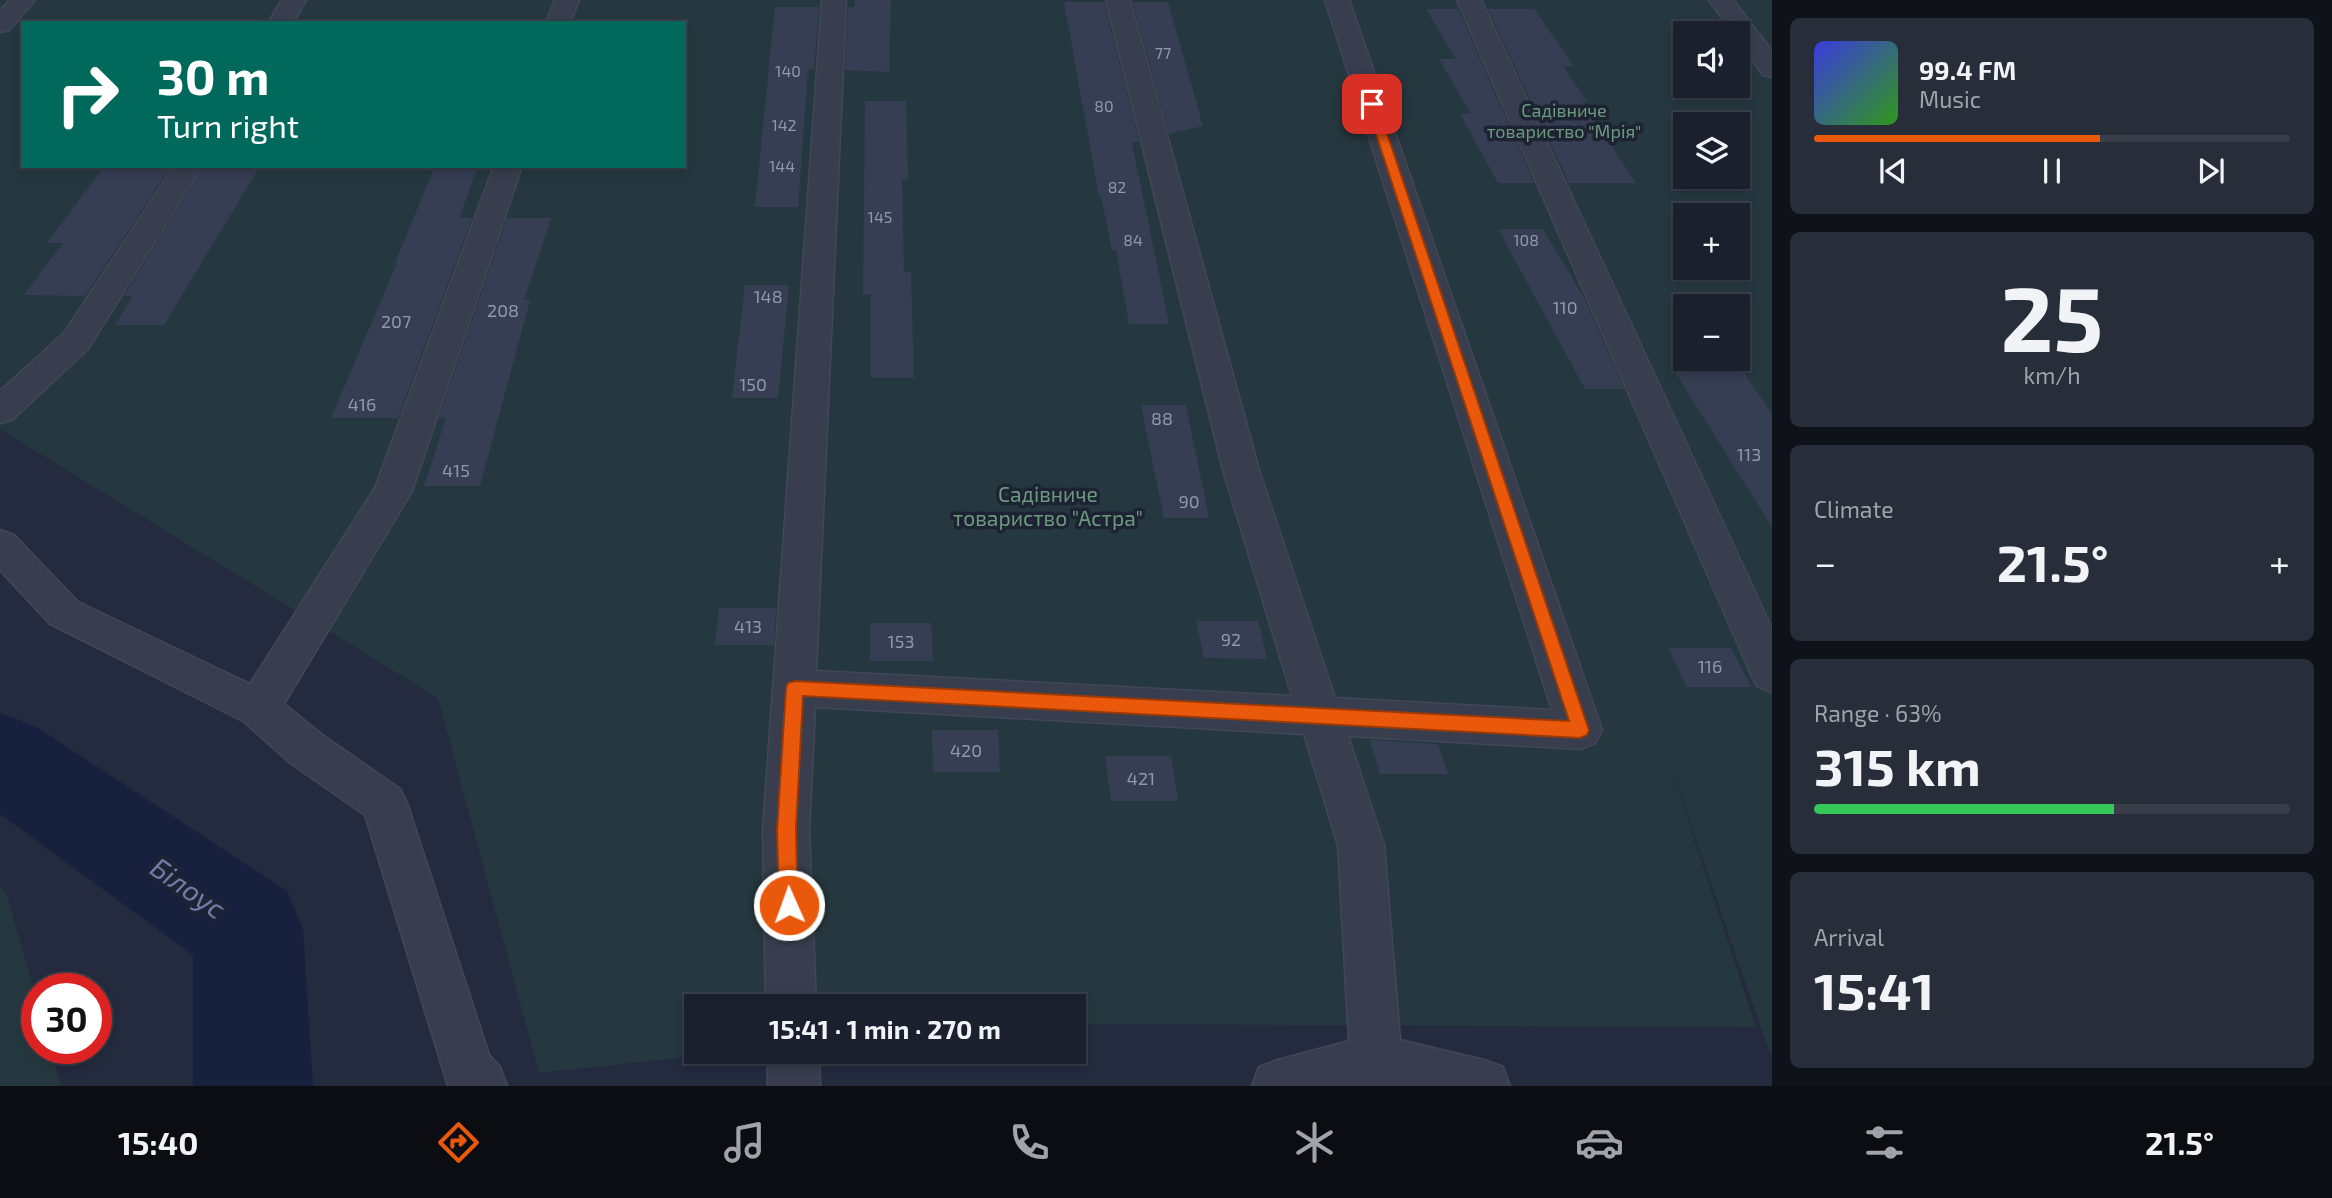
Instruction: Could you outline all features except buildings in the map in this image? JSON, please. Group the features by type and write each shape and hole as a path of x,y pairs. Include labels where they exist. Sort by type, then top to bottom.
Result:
{"street":[{"path":"0,25 23,0"},
{"path":"281,21 295,0"},
{"path":"559,21 566,0"},
{"path":"791,994 786,830 834,0"},
{"path":"1118,0 1241,470 1361,845 1377,1060"},
{"path":"795,688 1580,730 1337,0"},
{"path":"1469,0 1772,674"},
{"path":"1721,0 1772,69"},
{"path":"0,411 76,341 187,168"},
{"path":"258,708 393,491 507,168"},
{"path":"0,545 64,613 258,708 305,748 384,803 468,1070 481,1086"},
{"path":"1278,1086 1377,1060 1484,1086"},
{"path":"793,1064 793,1086"}],"green space":[{"name":"Садівниче товариство \"Астра\"","path":"0,0 1772,0 1772,1059 1662,742 1756,1027 1086,1024 1086,994 684,994 684,1057 539,1073 438,698 0,429"},
{"path":"0,885 8,899 29,973 21,973 21,1064 55,1064 61,1086 0,1086"}],"waterway":[{"name":"Білоус","path":"0,757 248,929 253,1086"}],"route":[{"path":"789,905 786,830 795,688 1580,730 1372,104"}],"park label":[{"name":"Садівниче товариство \"Мрія\"","path":"1564,121"}]}
